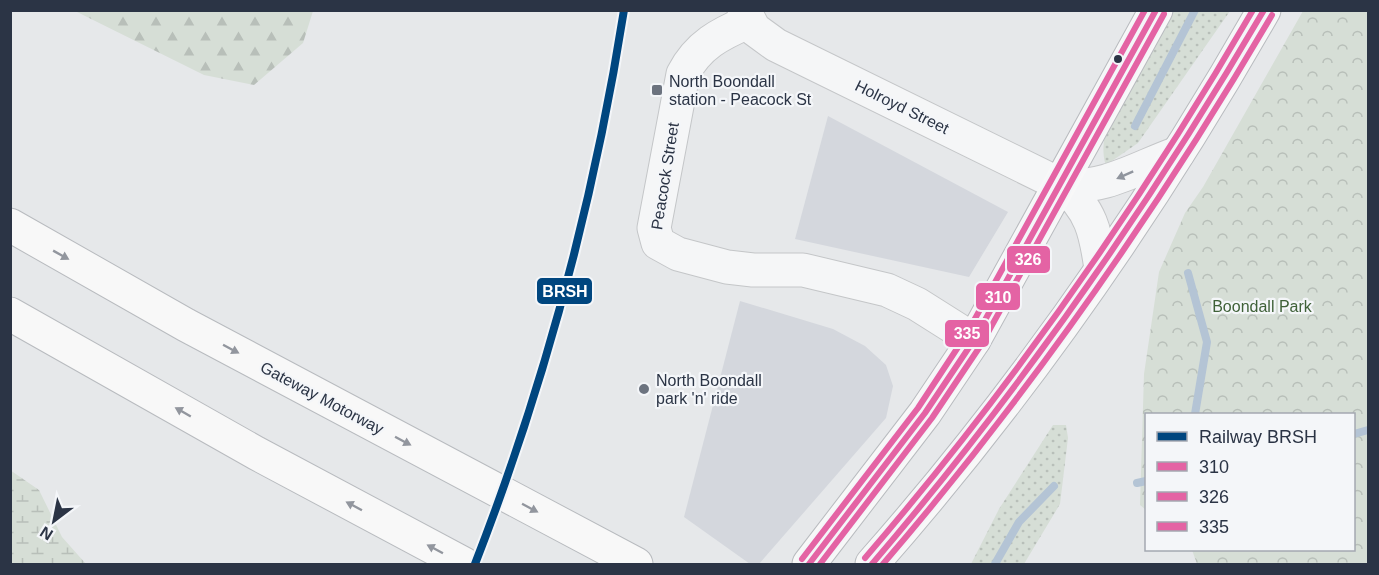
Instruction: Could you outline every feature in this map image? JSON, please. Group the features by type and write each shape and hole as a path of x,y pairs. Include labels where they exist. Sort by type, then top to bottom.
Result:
{"highway":[{"path":"809,564 918,423 974,340 1156,10"},
{"path":"872,564 968,452 1101,268 1178,153 1264,10"},
{"name":"Gateway Motorway","path":"10,225 196,330 636,564"},
{"path":"10,314 256,453 464,564"}],"street":[{"name":"Holroyd Street","path":"746,16 763,37 776,45 1061,185"},
{"name":"Peacock Street","path":"746,16 708,42 691,60 683,74 654,228 658,243 678,254 727,267 753,270 803,270 887,290 917,304 974,340"},
{"path":"1061,185 1082,188 1103,184 1178,153"},
{"path":"1061,185 1078,198 1087,212 1097,244 1101,268"}],"shaded area":[{"path":"828,116 1008,212 969,277 795,239"},
{"path":"740,301 833,329 865,346 886,365 893,386 886,418 759,564 750,564 684,517"}],"green space":[{"path":"75,11 313,11 303,43 254,85 204,75"},
{"path":"1162,11 1230,11 1138,143 1106,165 1104,148 1106,129 1113,108 1132,65"},
{"name":"Boondall Park","path":"1303,11 1368,11 1368,564 1197,564 1192,551 1355,551 1355,413 1145,413 1145,509 1140,505 1144,374 1159,272 1185,213 1203,187"},
{"path":"1053,425 1066,425 1068,438 1060,504 1024,564 971,564 999,509"},
{"path":"10,470 39,490 62,537 86,564 11,564"}],"waterway":[{"path":"1135,126 1195,10"},
{"path":"1188,273 1207,342 1195,413"},
{"path":"1355,434 1368,430"},
{"path":"1137,483 1145,481"},
{"path":"995,564 1019,522 1054,486"}],"rail line":[{"name":"BRSH","path":"475,564 524,428 564,291 598,152 624,10"}],"transit line":[{"name":"335","path":"802,559 918,408 966,335 1145,10"},
{"name":"310","path":"809,564 925,413 974,340 1156,10"},
{"name":"335","path":"865,558 972,428 1072,293 1165,154 1253,10"},
{"name":"310","path":"872,564 980,432 1080,296 1175,155 1264,10"},
{"name":"326","path":"820,564 932,418 981,345 1164,14"},
{"name":"326","path":"883,564 990,434 1090,298 1184,159 1272,15"}],"place":[{"name":"North Boondall station - Peacock St","path":"657,90"},
{"name":"North Boondall park 'n' ride","path":"644,389"}]}
